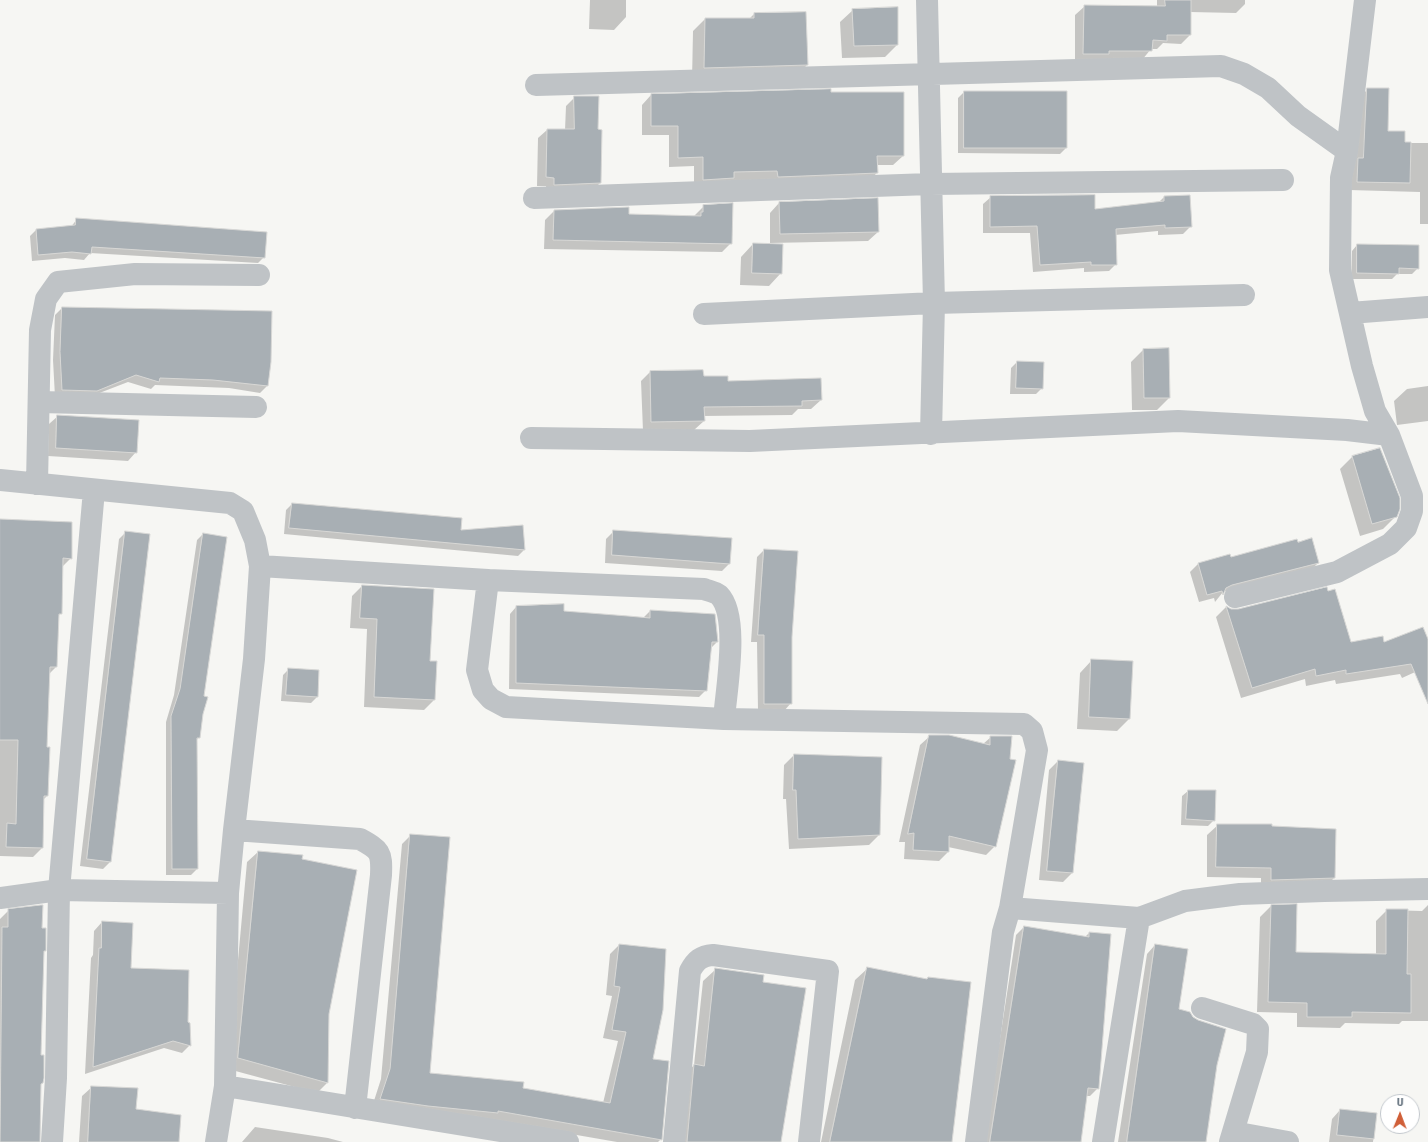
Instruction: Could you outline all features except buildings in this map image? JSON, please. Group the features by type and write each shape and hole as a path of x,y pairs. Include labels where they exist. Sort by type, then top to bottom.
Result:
{"street":[{"path":"927,0 930,184 934,302 931,434"},
{"path":"1355,0 1360,24"},
{"path":"1235,598 1337,572 1390,544 1406,528 1420,495 1375,411 1362,366 1340,270 1342,178 1347,151 1360,24 1365,0"},
{"path":"536,86 1220,66 1244,74 1268,88 1298,116 1347,151"},
{"path":"534,198 930,184 1283,180"},
{"path":"37,484 40,330 46,299 58,282 135,274 259,275"},
{"path":"704,314 934,302 1244,295"},
{"path":"1350,313 1428,307"},
{"path":"39,402 256,407"},
{"path":"531,438 750,441 931,434 1178,421 1347,430 1389,435"},
{"path":"0,480 230,503 243,511 255,540 260,566 254,659 228,893 225,1086 216,1142"},
{"path":"52,1142 56,1078 59,890 94,490"},
{"path":"260,566 488,580 704,589 718,595 726,607 732,635 724,719"},
{"path":"488,580 477,670 483,690 491,699 506,707 724,719 1024,724 1032,731 1037,750 1010,908 1003,932 976,1142"},
{"path":"234,830 360,839 376,848 381,855 380,883 355,1108"},
{"path":"1010,908 1139,918 1185,901 1240,894 1428,889"},
{"path":"0,898 59,890 228,893"},
{"path":"1103,1142 1114,1061 1139,918"},
{"path":"674,1142 690,971 695,962 702,956 713,955 828,971 809,1142"},
{"path":"1202,1008 1253,1024 1258,1029 1257,1052 1232,1137 1288,1142"},
{"path":"225,1086 568,1142"}]}
